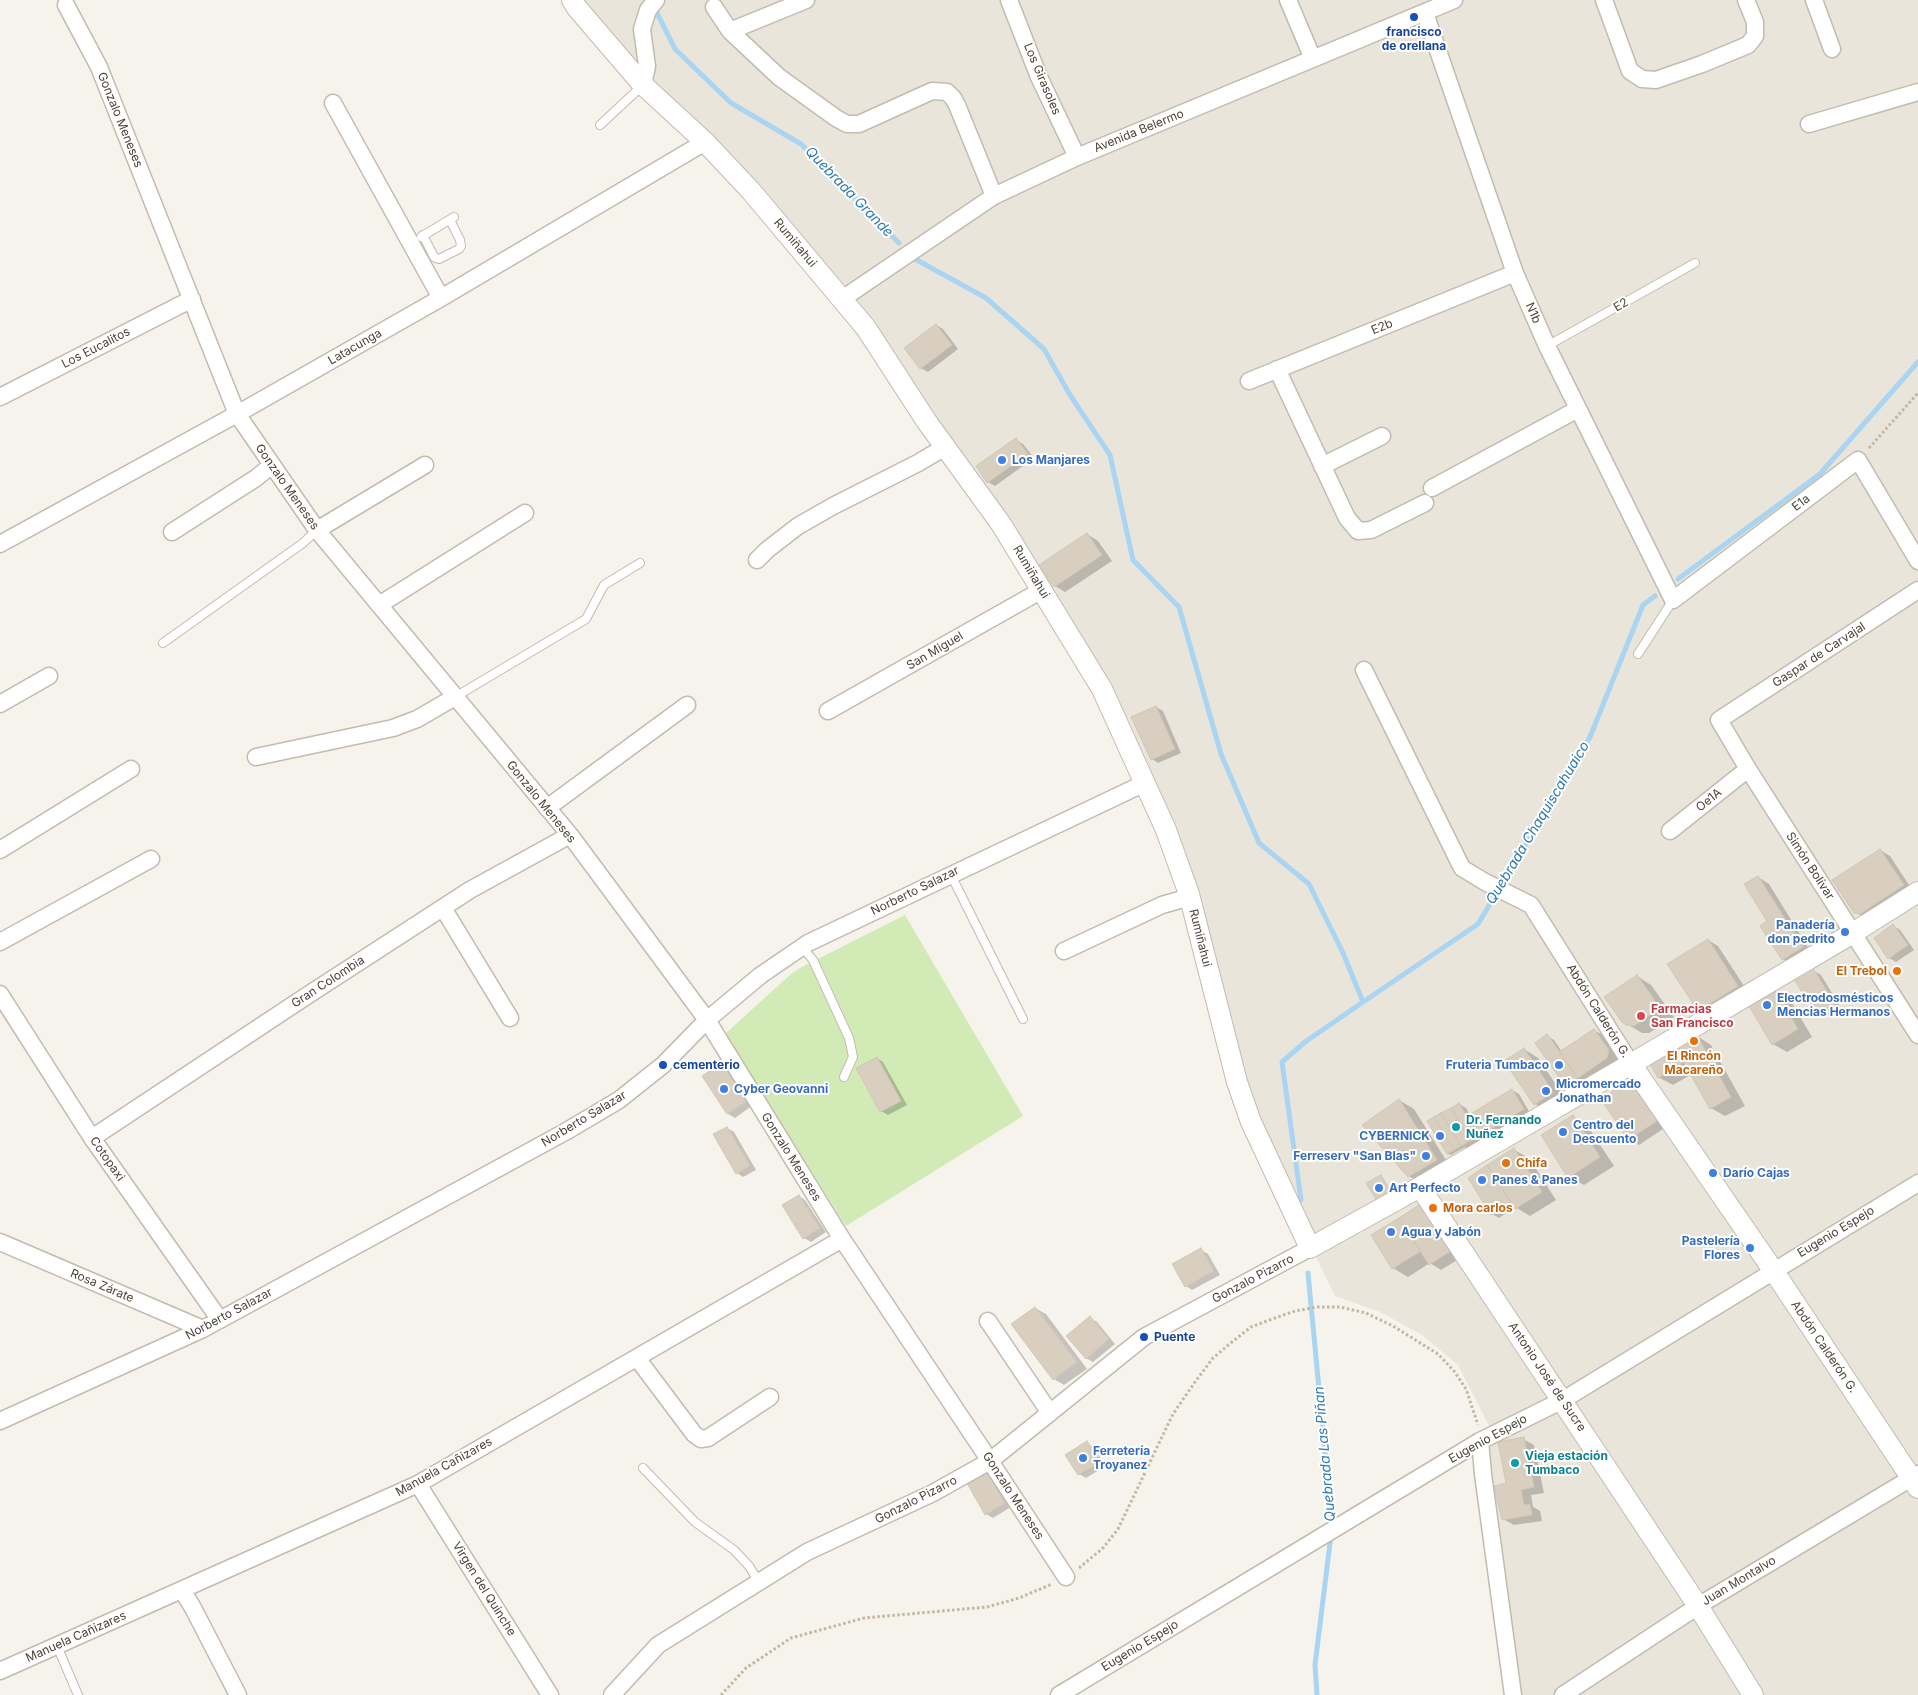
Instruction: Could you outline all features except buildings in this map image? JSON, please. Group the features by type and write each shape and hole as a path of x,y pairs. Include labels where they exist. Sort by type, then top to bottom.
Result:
{"street":[{"name":"Rumiñahui","path":"572,0 643,85 705,142 751,191 866,328 927,422 1001,524 1102,689 1166,830 1190,897 1237,1082 1251,1122 1310,1248"},
{"path":"730,31 806,0"},
{"name":"Los Girasoles","path":"1009,0 1039,77 1077,157"},
{"path":"1288,0 1313,59"},
{"name":"Avenida Belermo","path":"842,299 994,196 1077,157 1454,0"},
{"path":"1604,0 1630,71 1642,79 1656,80 1748,45 1755,36 1755,22 1746,0"},
{"path":"1814,0 1832,50"},
{"path":"643,85 647,66 642,29 644,17 652,5"},
{"name":"Gonzalo Meneses","path":"66,6 99,67 237,414 317,530 570,835 707,1020 842,1240 1066,1577"},
{"path":"714,8 730,31 779,77 847,124 858,124 932,91 947,92 957,106 994,196"},
{"name":"N1b","path":"1425,13 1515,273 1547,346 1673,600"},
{"path":"1809,124 1918,92"},
{"path":"333,103 417,239 441,298"},
{"name":"Latacunga","path":"0,544 237,414 441,298 705,142"},
{"name":"E2b","path":"1249,381 1515,273"},
{"name":"Los Eucalitos","path":"0,397 192,299"},
{"path":"1278,369 1347,518 1358,531 1371,530 1426,503"},
{"path":"1432,488 1578,409"},
{"path":"1322,466 1382,436"},
{"path":"757,560 798,526 945,447"},
{"path":"1858,460 1918,561"},
{"name":"E1a","path":"1673,600 1858,460"},
{"path":"172,532 256,478 272,465"},
{"path":"317,530 425,465"},
{"path":"379,606 525,513"},
{"name":"San Miguel","path":"828,711 1042,590"},
{"name":"Gaspar de Carvajal","path":"1719,720 1918,590"},
{"name":"Abdón Calderón G.","path":"1364,670 1462,868 1531,905 1631,1064 1916,1480"},
{"path":"0,704 49,676"},
{"path":"256,757 393,728 416,719 455,697"},
{"path":"547,808 687,706"},
{"name":"Simón Bolívar","path":"1719,720 1748,769 1918,1035"},
{"path":"0,850 131,769"},
{"name":"Oe1A","path":"1670,831 1748,769"},
{"name":"Norberto Salazar","path":"0,1421 203,1329 564,1132 619,1100 663,1065 707,1020 761,974 802,947 950,874 1145,783"},
{"name":"Gran Colombia","path":"92,1138 470,890 570,835"},
{"path":"0,942 151,859"},
{"name":"Gonzalo Pizarro","path":"612,1695 658,1644 807,1552 933,1493 990,1460 1144,1337 1420,1187 1853,933 1918,892"},
{"path":"1064,951 1162,905 1190,897"},
{"path":"444,908 510,1018"},
{"name":"Cotopaxi","path":"0,994 92,1138 220,1320"},
{"name":"Eugenio Espejo","path":"1059,1695 1480,1441 1562,1400 1918,1183"},
{"name":"Antonio José de Sucre","path":"1420,1187 1698,1606 1753,1695"},
{"name":"Manuela Cañizares","path":"0,1671 418,1484 842,1240"},
{"name":"Rosa Zárate","path":"0,1242 203,1329"},
{"path":"988,1321 1050,1413"},
{"path":"637,1358 694,1434 701,1439 708,1438 770,1397"},
{"path":"1480,1441 1482,1474 1513,1695"},
{"name":"Juan Montalvo","path":"1563,1695 1698,1606 1916,1480"},
{"name":"Virgen del Quinche","path":"418,1484 550,1695"},
{"path":"182,1590 238,1695"}],"lane":[{"path":"600,125 643,85"},
{"path":"452,219 461,246 460,249 439,259 434,257 417,239 452,219"},
{"name":"E2","path":"1547,346 1695,263"},
{"path":"164,643 303,543 317,530"},
{"path":"455,697 586,619 604,585 640,563"},
{"path":"1638,654 1673,600"},
{"path":"950,874 1023,1018"},
{"path":"802,947 813,960 849,1038 853,1058 844,1077"},
{"path":"643,1468 694,1522 734,1550 759,1582"},
{"path":"57,1646 78,1695"}],"path":[{"path":"1858,460 1918,393"},
{"path":"1300,1310 1317,1307 1340,1307 1366,1313 1401,1330 1438,1354 1454,1371 1466,1389 1474,1410 1480,1441"}],"shaded area":[{"path":"579,0 1918,0 1918,1695 1519,1695 1487,1461 1489,1426 1458,1365 1422,1335 1380,1312 1335,1296 1260,1141 1166,838 1080,646 832,301"}],"green space":[{"path":"905,915 1023,1116 846,1226 725,1034 800,968"}],"waterway":[{"name":"Quebrada Grande","path":"654,7 675,49 731,103 801,144 899,243"},
{"path":"915,259 986,298 1044,349 1070,395 1110,455 1133,560 1179,607 1221,754 1259,843 1309,884 1343,953 1363,1002 1305,1042 1282,1062 1301,1200"},
{"name":"Quebrada Chaquiscahuaico","path":"1678,579 1820,474 1918,362"},
{"name":"Quebrada Chaquiscahuaico","path":"1363,1002 1478,924 1590,737 1643,605 1655,596"},
{"name":"Quebrada Las Piñan","path":"1308,1273 1332,1526"},
{"name":"Quebrada Las Piñan","path":"1317,1695 1315,1665 1331,1535"}],"place":[{"name":"francisco de orellana","path":"1414,17"},
{"name":"Los Manjares","path":"1002,460"},
{"name":"Panadería don pedrito","path":"1845,932"},
{"name":"El Trebol","path":"1897,971"},
{"name":"Electrodosmésticos Mencias Hermanos","path":"1767,1005"},
{"name":"Farmacias San Francisco","path":"1641,1016"},
{"name":"El Rincón Macareño","path":"1694,1041"},
{"name":"cementerio","path":"663,1065"},
{"name":"Fruteria Tumbaco","path":"1559,1065"},
{"name":"Cyber Geovanni","path":"724,1089"},
{"name":"Micromercado Jonathan","path":"1546,1091"},
{"name":"Dr. Fernando Nuñez","path":"1456,1127"},
{"name":"Centro del Descuento","path":"1563,1132"},
{"name":"CYBERNICK","path":"1440,1136"},
{"name":"Ferreserv \"San Blas\"","path":"1426,1156"},
{"name":"Chifa","path":"1506,1163"},
{"name":"Darío Cajas","path":"1713,1173"},
{"name":"Panes & Panes","path":"1482,1180"},
{"name":"Art Perfecto","path":"1379,1188"},
{"name":"Mora carlos","path":"1433,1208"},
{"name":"Agua y Jabón","path":"1391,1232"},
{"name":"Pastelería Flores","path":"1750,1248"},
{"name":"Puente","path":"1144,1337"},
{"name":"Ferretería Troyanez","path":"1083,1458"},
{"name":"Vieja estación Tumbaco","path":"1515,1463"}]}
